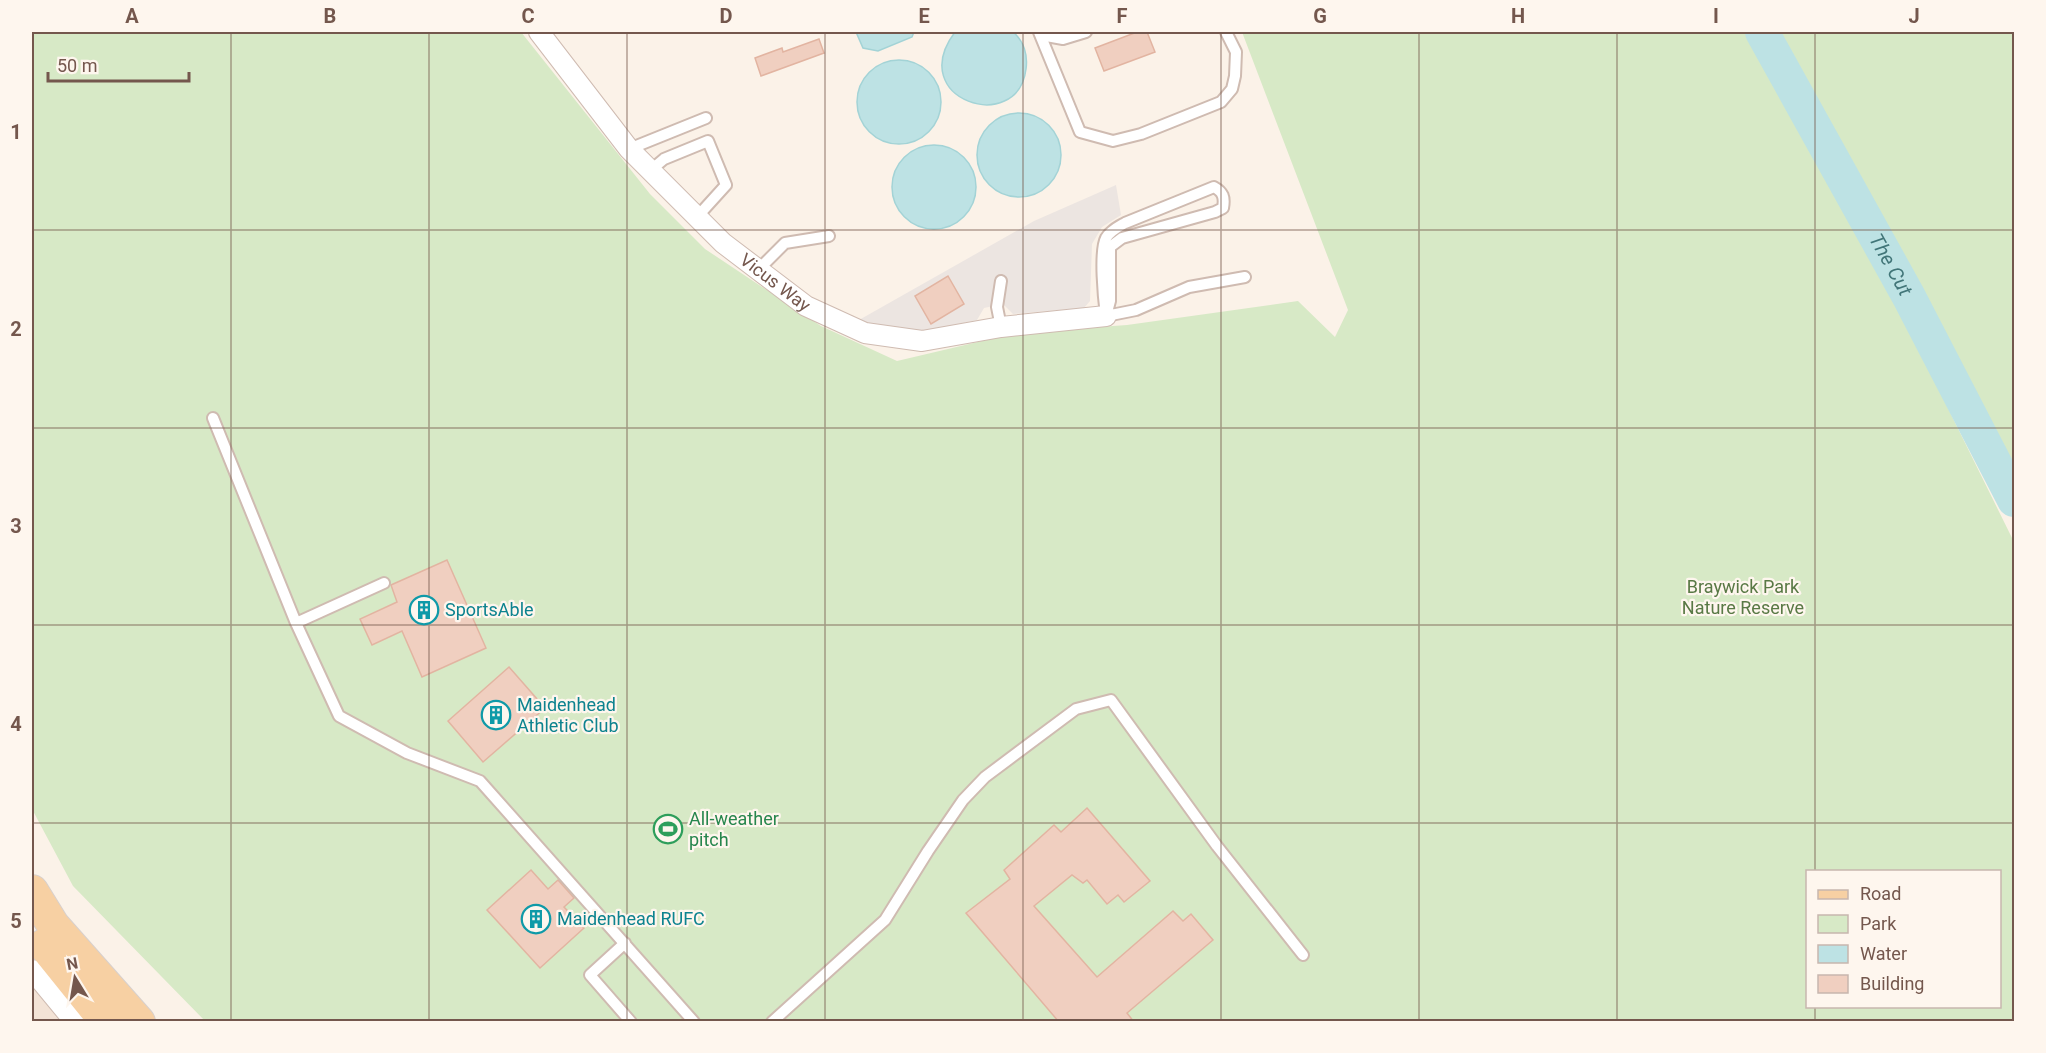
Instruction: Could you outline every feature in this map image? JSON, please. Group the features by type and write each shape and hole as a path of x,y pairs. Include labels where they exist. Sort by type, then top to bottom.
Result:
{"main road":[{"path":"32,891 53,925 139,1022"},
{"path":"32,928 106,1022"}],"street":[{"name":"Vicus Way","path":"539,32 629,149 723,243 806,306 865,333 922,341 1001,327 1106,316"},
{"path":"32,970 75,1022"}],"lane":[{"path":"1040,33 1064,39 1086,32"},
{"path":"1040,33 1080,132 1113,141 1141,134 1221,102 1232,89 1235,68 1236,52 1226,32"},
{"path":"629,149 706,118"},
{"path":"651,170 664,159 708,141 726,185 697,217"},
{"path":"1214,187 1220,191 1224,198 1223,208 1122,238 1110,248 1110,301 1106,316 1103,298 1103,246 1107,237 1114,230 1214,187"},
{"path":"759,269 785,243 829,236"},
{"path":"1106,316 1136,310 1190,287 1245,277"},
{"path":"1001,281 997,307 1001,327"},
{"path":"213,418 296,623 339,716 407,753 480,781 694,1022"},
{"path":"296,623 384,583"},
{"path":"772,1022 885,920 963,800 985,777 1076,709 1111,700 1217,846 1303,955"},
{"path":"625,943 590,975 631,1022"}],"shaded area":[{"path":"1116,185 1121,215 1102,227 1092,244 1090,301 1084,308 1013,314 1003,304 984,308 977,320 924,332 890,329 859,320 1034,221"},
{"path":"32,987 61,1021 32,1021"}],"green space":[{"name":"Braywick Park Nature Reserve","path":"32,32 521,32 650,194 705,249 821,326 897,361 1016,333 1127,325 1298,301 1335,337 1348,310 1242,32 1762,32 2014,542 2014,1021 205,1021 73,886 32,809"},
{"path":"1769,32 2014,32 2014,476 1999,447"}],"water":[{"path":"856,32 914,32 912,37 878,51 863,48"},
{"path":"955,32 1013,32 1022,44 1026,59 1026,69 1019,89 1004,101 987,105 968,101 953,91 943,76 943,56"},
{"path":"891,60 907,60 923,67 934,78 941,94 938,118 929,132 907,144 891,144 875,137 864,126 857,110 857,94 864,78 875,67"},
{"path":"1011,113 1027,113 1043,120 1054,131 1061,147 1058,171 1049,185 1027,197 1011,197 995,190 984,179 977,163 977,147 984,131 995,120"},
{"path":"926,145 942,145 958,152 969,163 976,179 973,203 964,217 942,229 926,229 910,222 899,211 892,195 892,179 899,163 910,152"}],"building":[{"path":"1137,32 1147,32 1155,52 1104,71 1095,48"},
{"path":"819,39 824,53 761,76 755,58 782,48 783,52"},
{"path":"948,276 964,304 931,324 915,296"},
{"name":"SportsAble","path":"447,560 486,648 422,677 402,631 372,645 360,619 397,602 391,585"},
{"name":"Maidenhead Athletic Club","path":"509,667 545,708 483,762 448,721"},
{"path":"1087,808 1150,881 1124,902 1118,895 1107,904 1087,880 1083,883 1072,875 1034,906 1097,977 1173,911 1183,921 1191,914 1213,940 1127,1013 1134,1022 1059,1022 966,913 1010,879 1004,870 1054,825 1061,832"},
{"name":"Maidenhead RUFC","path":"531,870 548,889 558,880 574,898 564,907 584,928 540,968 487,910"}],"waterway":[{"name":"The Cut","path":"1762,32 1909,297 2014,500"}],"place":[{"name":"SportsAble","path":"424,610"},
{"name":"Maidenhead Athletic Club","path":"496,715"},
{"name":"All-weather pitch","path":"668,829"},
{"name":"Maidenhead RUFC","path":"536,919"}]}
